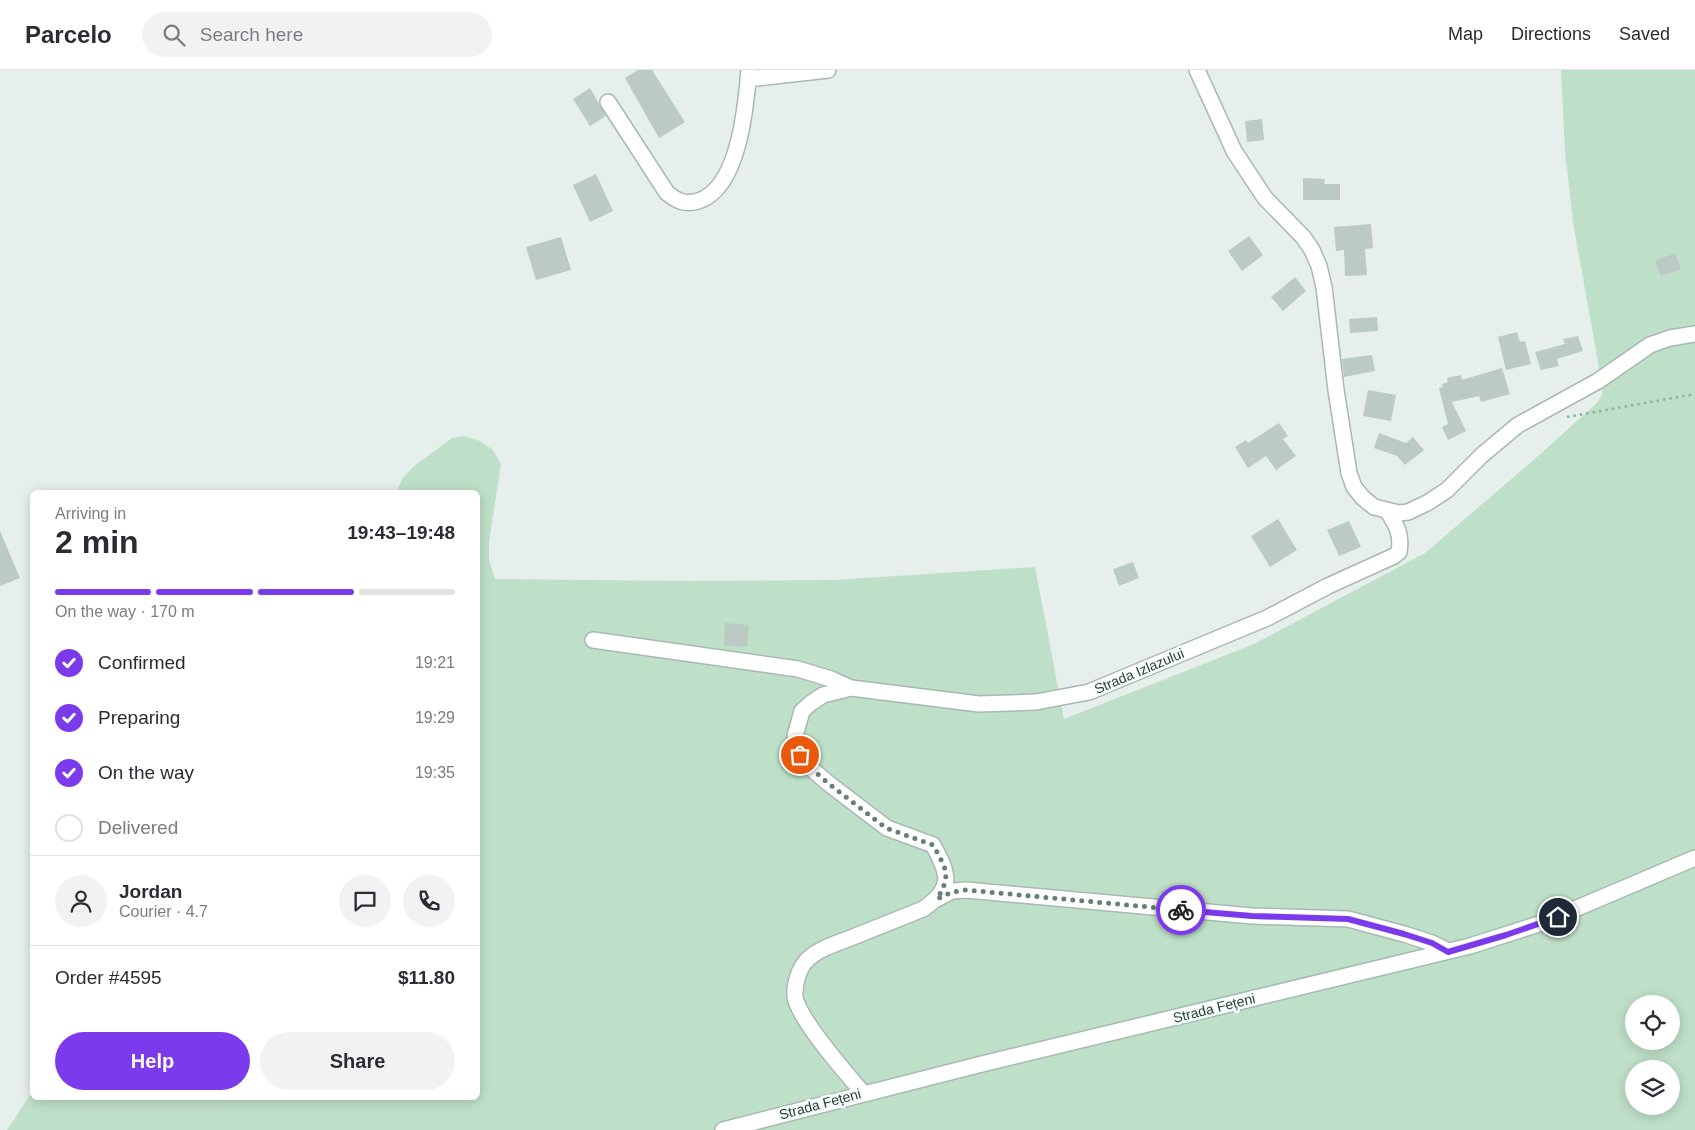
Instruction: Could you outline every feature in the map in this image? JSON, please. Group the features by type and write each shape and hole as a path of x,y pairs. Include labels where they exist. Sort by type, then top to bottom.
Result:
{"street":[{"path":"608,102 667,193 676,201 690,204 706,199 719,187 729,170 745,109 748,74 828,70"},
{"path":"1197,70 1234,151 1247,172 1266,198 1295,228 1312,250 1324,287 1336,390 1349,473 1354,487 1374,507 1388,512 1408,512 1427,503 1447,490 1482,455 1518,425 1598,381 1650,345 1670,338 1695,334"},
{"name":"Strada Izlazului","path":"937,899 946,884 946,872 933,845 886,828 806,764 800,755 795,736 802,711 823,695 851,688 979,704 1036,702 1089,692 1266,618 1328,586 1394,556 1399,552 1400,537 1398,528 1388,512"},
{"path":"593,640 798,670 831,679 851,688"},
{"name":"Strada Fețeni","path":"723,1130 863,1093 1448,952 1542,923 1695,858"},
{"path":"863,1093 826,1048 803,1015 795,998 796,982 800,971 808,959 829,947 923,909 937,899 952,892 966,890 1194,911 1348,919 1432,943 1448,952"}],"path":[{"path":"1566,417 1695,394"}],"green space":[{"path":"1561,70 1695,70 1695,1130 7,1130 30,1095 30,1100 480,1100 480,490 398,490 402,479 413,467 452,438 464,436 480,441 493,450 501,464 489,543 489,560 495,579 835,580 1035,567 1064,719 1254,644 1425,553 1597,403 1602,395 1602,385 1573,222 1565,151"}],"building":[{"path":"638,70 652,70 685,122 659,138 625,78"},
{"path":"590,88 606,116 590,126 573,99"},
{"path":"1262,119 1264,140 1247,142 1245,121"},
{"path":"596,174 613,211 590,222 573,185"},
{"path":"1303,178 1325,179 1324,184 1340,184 1340,200 1303,200"},
{"path":"1371,224 1373,248 1365,249 1367,275 1345,276 1344,250 1336,251 1334,227"},
{"path":"1249,236 1263,255 1242,271 1228,251"},
{"path":"561,237 571,270 536,280 526,247"},
{"path":"1675,253 1681,269 1661,276 1655,261"},
{"path":"1295,277 1306,291 1283,311 1271,297"},
{"path":"1377,317 1378,331 1350,333 1349,319"},
{"path":"1517,332 1520,342 1525,341 1531,364 1506,370 1498,337"},
{"path":"1578,336 1583,351 1557,359 1559,366 1541,370 1535,352 1565,344 1563,339"},
{"path":"1372,355 1375,371 1344,377 1342,359"},
{"path":"1502,368 1510,394 1481,402 1479,396 1452,402 1466,431 1448,440 1442,427 1448,424 1439,388 1443,387 1442,384 1448,382 1447,378 1461,375 1462,380"},
{"path":"1368,390 1396,395 1391,421 1363,416"},
{"path":"1279,423 1288,436 1283,439 1296,456 1276,470 1266,456 1248,468 1235,447 1246,440 1248,443"},
{"path":"1379,433 1406,443 1413,437 1424,450 1405,465 1397,456 1374,448"},
{"path":"1278,519 1297,550 1270,567 1251,536"},
{"path":"1349,521 1361,547 1339,556 1327,530"},
{"path":"0,531 20,578 0,586"},
{"path":"1133,562 1139,578 1119,586 1113,569"},
{"path":"725,623 749,625 747,647 724,645"}],"way so far":[{"path":"800,755 806,764 828,783 886,828 933,845 943,862 946,872 946,884 937,899 952,892 966,890 1181,910"}],"route":[{"path":"1181,910 1252,916 1348,919 1432,943 1448,952 1558,917"}]}
